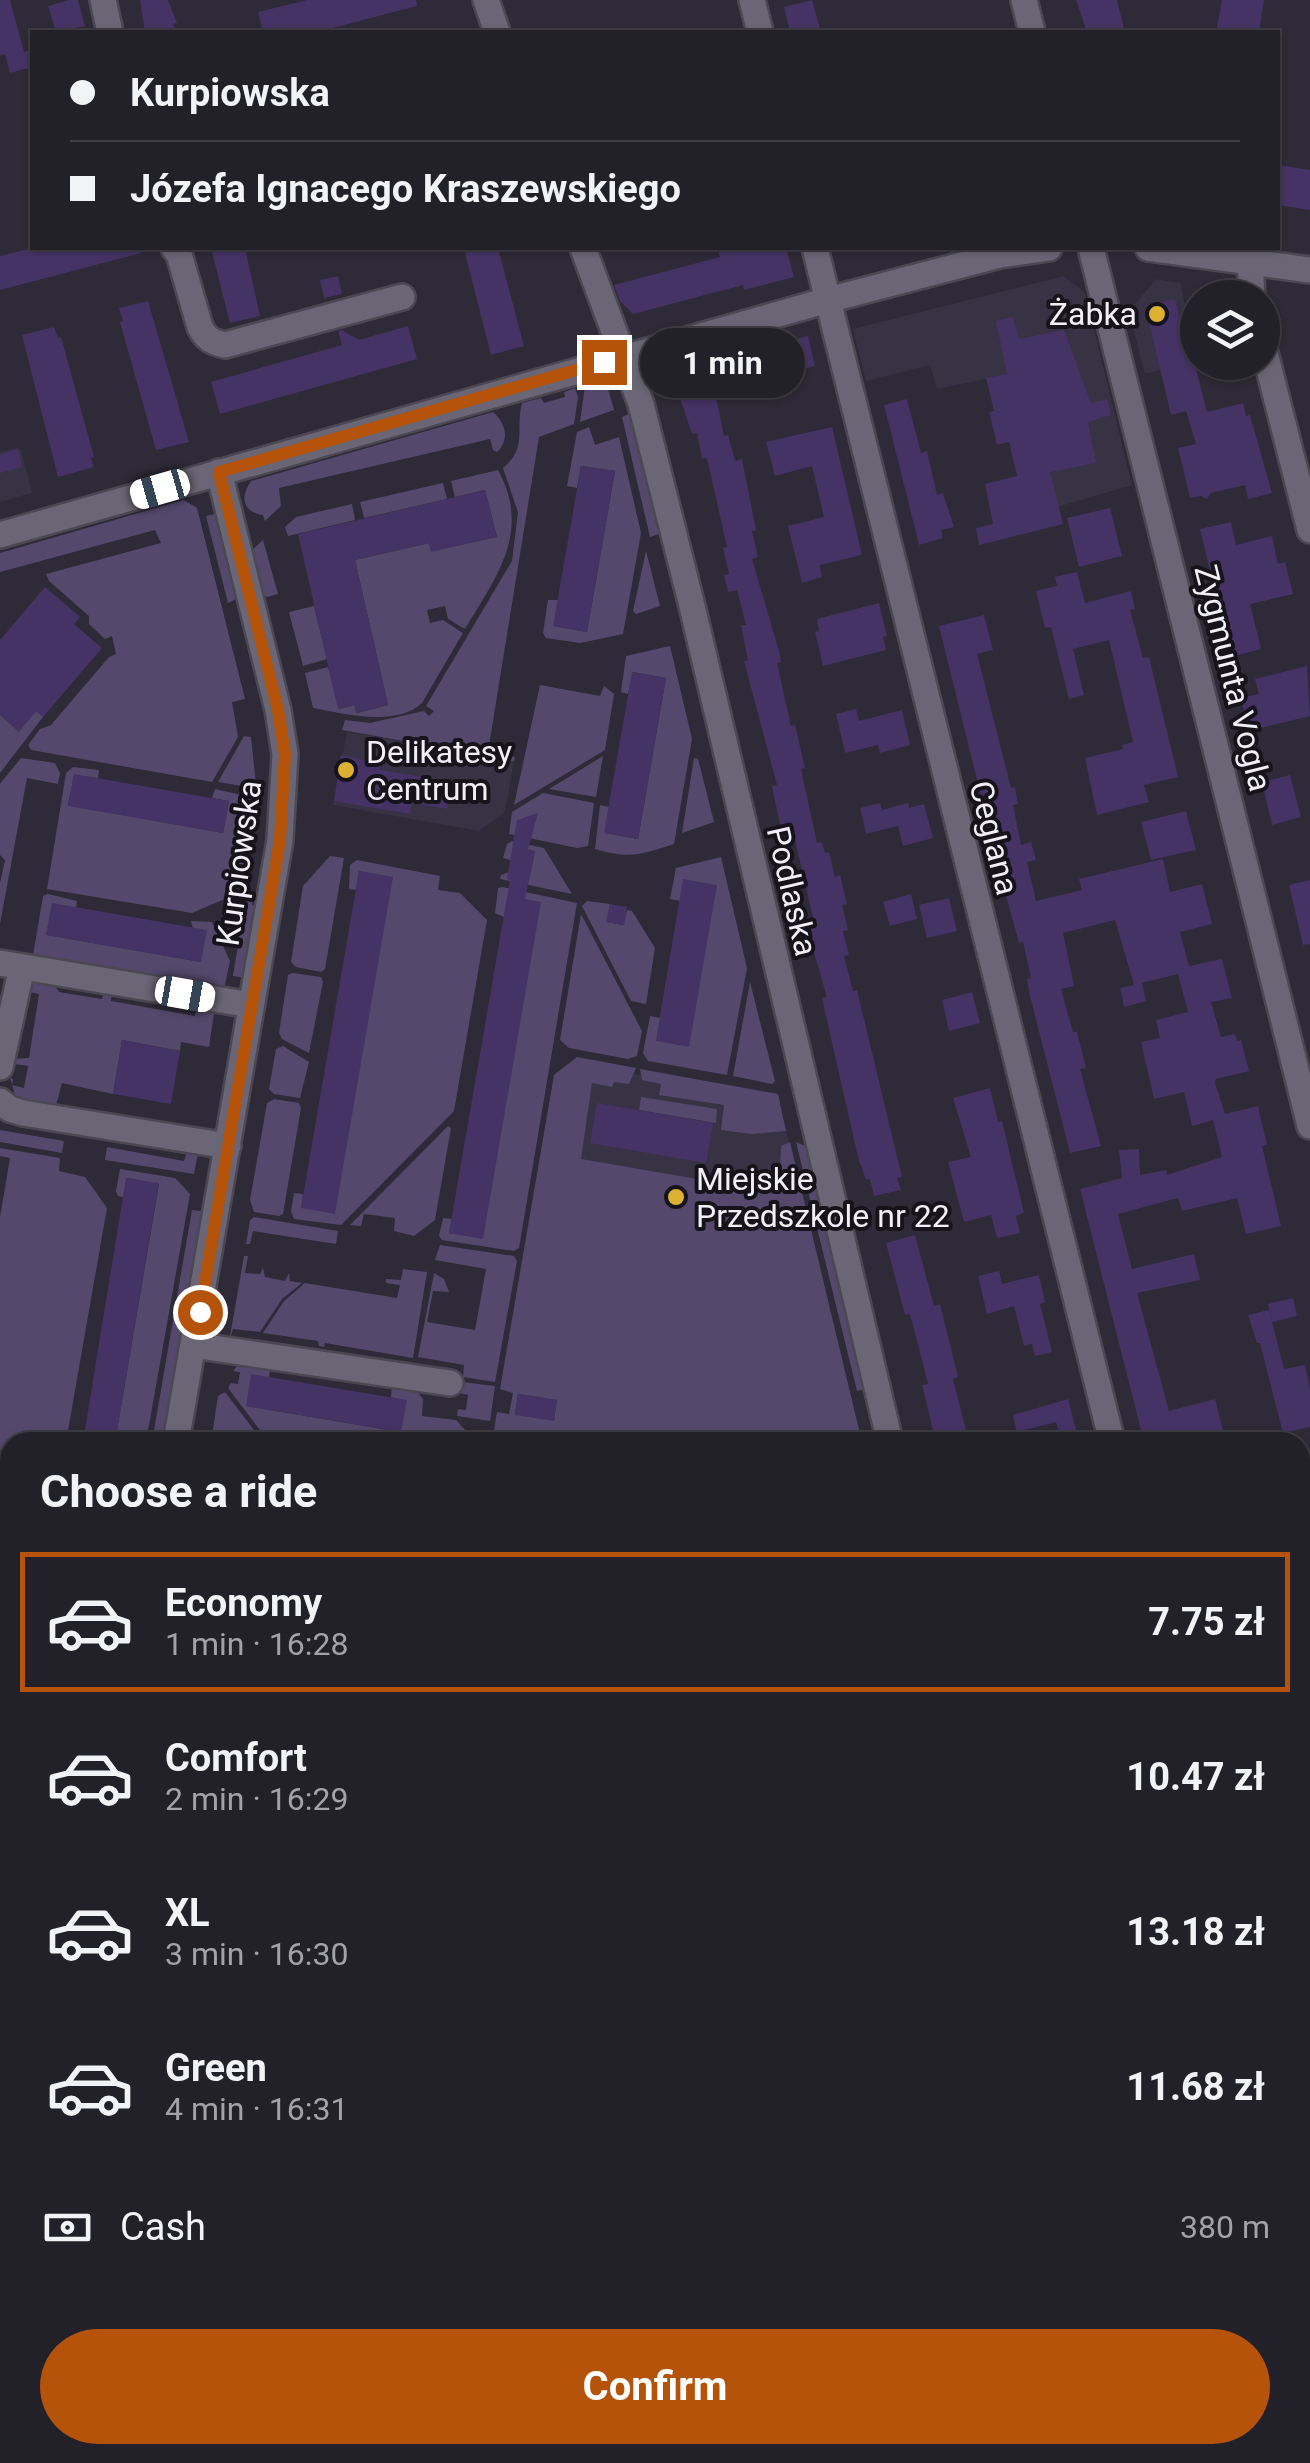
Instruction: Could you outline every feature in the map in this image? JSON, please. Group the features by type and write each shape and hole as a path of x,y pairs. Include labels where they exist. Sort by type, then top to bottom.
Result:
{"street":[{"path":"102,0 110,30"},
{"path":"486,0 496,30"},
{"path":"752,0 760,30"},
{"path":"1024,0 1032,30"},
{"path":"176,250 200,327 205,337 215,343 225,345 402,297"},
{"name":"Podlaska","path":"584,250 641,404 888,1432"},
{"name":"Ceglana","path":"815,250 1110,1432"},
{"path":"0,535 624,356 1000,255 1035,250"},
{"name":"Zygmunta Vogla","path":"1091,250 1310,1126"},
{"path":"1163,250 1310,270"},
{"path":"1250,262 1251,280"},
{"path":"1272,380 1310,530"},
{"name":"Kurpiowska","path":"178,1432 280,840 285,754 278,710 219,472"},
{"path":"0,1067 11,965 251,1005"},
{"path":"0,1102 24,1113 228,1146"},
{"path":"194,1345 450,1382"}],"shaded area":[{"path":"1064,276 1085,293 1132,485 1038,513 1005,375 937,389 930,365 866,381 853,329"},
{"path":"1156,279 1180,283 1180,365 1145,374 1129,311"},
{"path":"606,381 614,410 580,422 585,386"},
{"path":"575,388 578,397 574,424 539,437 488,752 515,757 514,761 342,730 345,720 370,723 424,711 429,716 434,711 426,706 512,561 518,512 503,468 516,453 522,403 541,398 544,403 565,397 564,392"},
{"path":"493,412 505,432 497,452 490,439 279,488 281,506 265,521 263,515 251,511 245,503 251,481"},
{"path":"631,413 665,532 650,537 622,417"},
{"path":"589,427 595,445 619,437 641,533 623,634 580,643 546,638 543,633 548,600 558,600 554,626 587,632 615,471 581,466 577,488 567,486 577,432"},
{"path":"20,447 32,493 0,502 0,452"},
{"path":"498,470 512,514 506,553 465,629 448,619 445,606 427,610 430,623 443,620 463,633 422,703 399,715 385,717 313,708 305,673 328,667 339,709 354,705 357,713 388,705 355,560 429,543 431,551 497,537 485,490 455,497 451,481"},
{"path":"443,483 447,499 364,518 360,502"},
{"path":"184,500 197,508 245,699 232,702 238,737 212,782 31,750 28,745 40,729 51,725 109,657 116,654 112,636 105,639 89,624 89,616 46,574 161,543 155,530 0,572 0,553"},
{"path":"352,504 355,520 288,536 285,527 296,517"},
{"path":"220,513 240,597 228,603 206,516"},
{"path":"263,540 278,594 267,597 260,593 251,551"},
{"path":"646,551 660,606 636,614 633,611"},
{"path":"314,606 327,659 303,666 289,612"},
{"path":"670,646 692,739 674,844 635,854 595,849 600,805 609,807 605,833 638,839 666,678 633,672 628,694 621,692 626,656"},
{"path":"540,685 600,696 604,686 614,694 605,750 514,805"},
{"path":"36,711 43,717 0,773 0,715 19,731"},
{"path":"347,732 514,761 505,812 479,831 333,805"},
{"path":"244,736 251,737 256,785 253,788 218,782"},
{"path":"603,756 596,797 549,789"},
{"path":"21,758 55,763 60,773 58,784 27,778 0,924 0,883 5,860 0,855 0,784"},
{"path":"694,758 698,759 714,822 682,833"},
{"path":"73,767 99,770 98,778 74,775 68,805 223,833 229,801 212,798 215,789 255,798 241,892 192,913 47,889 66,773"},
{"path":"543,793 594,803 588,846 577,848 509,834 512,812"},
{"path":"512,841 544,848 572,894 500,879 512,871 530,875 535,851 510,860 503,858 507,844"},
{"path":"330,856 344,858 325,969 321,972 296,967 291,962 303,886"},
{"path":"721,857 747,968 727,1075 648,1061 643,1053 650,1016 660,1018 680,901 670,899 676,868"},
{"path":"357,860 440,876 438,890 460,893 487,920 454,1111 341,1225 294,1219 291,1211 294,1193 303,1194 301,1208 392,878 359,871 356,890 349,889 350,865"},
{"path":"498,888 577,903 519,1248 514,1251 442,1240 439,1236 443,1218 452,1219 449,1233 483,1238 508,896 504,917 495,913"},
{"path":"254,892 252,905 259,907 247,978 233,976 246,896"},
{"path":"43,896 77,901 76,907 47,935 201,962 191,921 212,922 230,961 223,994 32,961"},
{"path":"587,901 610,904 607,922 623,925 627,910 632,911 655,948 646,1004 631,1001 582,906"},
{"path":"581,914 642,1031 637,1056 628,1059 569,1048 560,1040"},
{"path":"288,975 321,977 323,982 309,1053 282,1039 279,1033"},
{"path":"30,981 55,986 59,992 102,999 104,990 112,989 111,1001 195,1016 198,1006 214,1014 209,1047 181,1042 180,1051 122,1040 113,1094 62,1083 55,1109 16,1098 12,1085 24,1088 28,1066 15,1064 11,1071 14,1059 29,1058 39,994 26,991"},
{"path":"750,982 775,1081 772,1084 733,1076"},
{"path":"283,1046 309,1062 300,1098 274,1094 269,1089 276,1049"},
{"path":"577,1057 636,1068 629,1084 614,1082 612,1087 592,1083 581,1159 779,1193 781,1146 790,1142 860,1432 494,1430 497,1412 509,1414 513,1393 500,1389 554,1075","holes":["518,1394 557,1400 554,1420 515,1414"]},
{"name":"Miejskie Przedszkole nr 22","path":"574,1063 779,1100 814,1255 543,1251"},
{"path":"640,1069 778,1094 786,1131 751,1134 721,1130 724,1105 659,1095 661,1084 642,1080"},
{"path":"641,1097 717,1109 716,1123 639,1110"},
{"path":"274,1099 299,1103 301,1108 283,1214 279,1216 254,1212 250,1200 267,1103"},
{"path":"448,1126 451,1128 435,1220 414,1236 394,1231 395,1218 364,1214 361,1226 350,1225"},
{"path":"0,1130 64,1141 62,1153 0,1142"},
{"path":"796,1142 808,1147 870,1388 857,1391"},
{"path":"107,1147 184,1161 187,1151 199,1148 194,1174 105,1160"},
{"path":"0,1148 60,1158 59,1171 85,1177 107,1208 68,1432 0,1432 0,1217 10,1158 0,1156"},
{"path":"120,1169 175,1178 190,1194 148,1432 117,1432 159,1184 127,1178 123,1197 116,1191"},
{"path":"192,1210 208,1212 168,1432 154,1432"},
{"path":"254,1217 338,1231 336,1244 253,1231 250,1244 246,1244"},
{"path":"440,1245 514,1256 517,1261 495,1382 463,1377 464,1365 418,1357 434,1273 444,1279 449,1292 433,1291 427,1322 475,1330 486,1269 435,1260"},
{"path":"244,1256 248,1256 245,1273 260,1274 263,1268 265,1277 285,1281 289,1273 290,1281 302,1283 282,1299 260,1332 233,1329 229,1342"},
{"path":"403,1269 427,1272 413,1358 325,1343 324,1347 318,1341 263,1333 284,1301 305,1283 397,1298 400,1285 386,1283 386,1279 401,1280"},
{"path":"243,1359 271,1363 269,1377 246,1406 400,1432 261,1432 228,1388 231,1383 238,1384 240,1372 233,1371"},
{"path":"462,1382 495,1386 490,1421 457,1416 458,1409 466,1410 468,1395 460,1393"},
{"path":"392,1386 414,1387 423,1399 422,1416 456,1420 467,1432 400,1432 406,1401 391,1397"},
{"path":"225,1392 255,1432 213,1432 218,1396"}],"building":[{"path":"0,0 10,0 24,52 30,50 30,68 10,73 5,54 0,56"},
{"path":"78,0 85,26 55,30 48,6"},
{"path":"140,0 168,0 177,23 173,24 175,30 145,30"},
{"path":"307,0 416,0 417,6 325,30 262,30 258,12"},
{"path":"812,0 820,30 790,30 784,7"},
{"path":"1076,0 1117,0 1124,29 1086,30"},
{"path":"1222,0 1264,0 1259,30 1216,30"},
{"path":"1280,165 1310,170 1310,210 1280,205"},
{"path":"30,249 141,253 0,290 0,256"},
{"path":"212,250 245,250 260,316 230,323"},
{"path":"499,250 524,346 491,355 465,253"},
{"path":"718,250 787,250 794,277 744,290 743,285 633,314 620,301 614,285 720,257"},
{"path":"338,276 342,294 324,298 320,280"},
{"path":"1175,299 1180,320 1180,380 1199,380 1207,412 1243,403 1272,493 1248,499 1245,485 1211,493 1207,499 1190,498 1178,448 1196,444 1186,411 1171,415 1148,318 1157,303"},
{"path":"148,301 189,442 156,450 119,308"},
{"path":"1013,317 1019,339 1064,330 1091,403 1107,399 1111,415 1088,422 1096,463 1050,472 1063,524 979,545 976,528 993,524 985,484 1017,476 1009,442 997,445 986,378 1007,374 996,321"},
{"path":"408,326 417,359 220,414 211,382 342,345 338,331 359,340"},
{"path":"54,327 58,338 61,337 94,457 94,467 58,477 22,335"},
{"path":"808,336 815,366 715,392 724,436 728,435 735,461 742,459 756,530 752,531 758,557 752,559 779,651 781,662 777,663 805,768 801,769 817,843 822,842 825,853 829,852 835,877 840,875 847,904 842,905 848,930 843,931 849,955 844,956 853,991 857,990 902,1177 897,1178 901,1190 874,1196 858,1157 822,998 827,997 810,939 813,938 809,923 814,922 792,827 781,829 772,786 777,785 744,661 748,660 741,625 746,625 737,590 728,592 724,575 729,574 723,548 727,547 707,458 702,459 697,433 692,434 678,392 682,390 679,380 716,371 709,351 760,340 762,348"},
{"path":"907,399 921,453 927,451 937,495 943,493 954,527 941,530 943,538 919,545 884,405"},
{"path":"832,427 862,555 820,565 822,577 802,583 788,526 824,517 812,466 775,476 766,442"},
{"path":"18,449 22,467 0,473 0,455"},
{"path":"581,466 615,471 587,632 553,626"},
{"path":"485,490 497,537 431,552 429,543 355,560 388,705 356,713 354,705 338,709 298,534"},
{"path":"1110,508 1122,556 1079,567 1067,518"},
{"path":"1231,522 1236,545 1272,536 1278,564 1285,562 1293,594 1250,604 1261,649 1231,657 1200,529"},
{"path":"1077,572 1085,603 1131,591 1135,609 1130,610 1143,658 1149,657 1178,777 1144,785 1149,802 1097,815 1085,758 1123,749 1122,745 1133,742 1109,640 1073,649 1084,695 1069,699 1051,627 1045,628 1036,591 1057,586 1055,577"},
{"path":"45,587 80,617 74,624 102,648 43,717 36,711 19,732 0,715 0,640"},
{"path":"879,603 887,636 883,637 886,650 823,666 815,632 819,631 817,619"},
{"path":"984,615 993,650 977,654 1011,788 1015,787 1018,804 1013,805 1021,845 1031,842 1036,860 1027,862 1036,901 1082,890 1079,879 1163,859 1170,892 1202,884 1212,924 1180,932 1189,966 1222,959 1232,998 1211,1002 1221,1037 1235,1034 1237,1041 1241,1040 1249,1071 1216,1079 1215,1083 1225,1114 1258,1106 1267,1145 1262,1146 1281,1226 1246,1234 1237,1198 1182,1211 1178,1198 1118,1214 1132,1269 1194,1254 1200,1280 1137,1293 1169,1411 1215,1399 1223,1432 1141,1432 1080,1189 1122,1178 1119,1150 1139,1149 1140,1175 1166,1170 1167,1175 1222,1157 1213,1120 1192,1126 1184,1092 1154,1099 1141,1042 1160,1038 1156,1020 1188,1012 1178,974 1142,983 1146,1001 1124,1007 1120,988 1134,985 1115,920 1063,933 1074,986 1061,989 1073,1032 1077,1032 1086,1068 1080,1069 1101,1146 1070,1153 1030,996 1027,979 1031,978 1023,942 1019,943 1002,881 939,626"},
{"path":"1307,666 1310,716 1249,731 1241,698 1259,694 1255,679"},
{"path":"632,672 666,678 638,839 604,833"},
{"path":"856,709 859,721 902,710 910,745 880,753 878,745 845,753 836,714"},
{"path":"341,755 381,764 380,770 436,779 449,809 412,803 410,814 334,801"},
{"path":"74,774 229,801 223,833 68,806"},
{"path":"1290,775 1301,817 1272,825 1262,782"},
{"path":"880,803 882,810 908,803 909,808 924,804 933,838 903,846 898,826 866,834 860,808"},
{"path":"1186,811 1196,850 1151,860 1141,822"},
{"path":"538,813 528,849 535,851 525,899 541,902 483,1239 449,1233 517,820"},
{"path":"359,871 393,877 335,1214 301,1208"},
{"path":"683,879 717,885 689,1047 656,1041"},
{"path":"1310,880 1310,944 1303,945 1289,885"},
{"path":"911,894 917,919 890,926 883,902"},
{"path":"949,898 957,931 927,938 919,905"},
{"path":"52,903 207,930 201,962 46,935"},
{"path":"610,904 627,907 624,925 606,922"},
{"path":"972,992 980,1023 949,1031 942,1000"},
{"path":"122,1040 180,1051 171,1104 113,1094"},
{"path":"990,1088 1024,1213 1016,1216 1020,1233 997,1238 991,1215 964,1222 948,1162 971,1157 953,1098"},
{"path":"597,1103 713,1123 706,1163 590,1143"},
{"path":"126,1178 159,1183 117,1432 85,1432"},
{"path":"915,1235 934,1306 940,1304 966,1432 934,1432 922,1385 928,1384 886,1243"},
{"path":"999,1271 1002,1284 1039,1275 1045,1302 1040,1304 1052,1352 1035,1356 1032,1344 1024,1346 1014,1306 987,1314 978,1276"},
{"path":"1293,1298 1297,1316 1272,1322 1268,1304"},
{"path":"1269,1310 1284,1369 1305,1365 1310,1427 1283,1432 1260,1343 1248,1315"},
{"path":"251,1374 407,1400 401,1432 246,1406"},
{"path":"518,1394 557,1400 554,1421 515,1415"},
{"path":"1068,1399 1076,1432 1059,1432 1056,1422 1017,1432 1013,1415"}],"place":[{"name":"Żabka","path":"1157,314"},
{"name":"Delikatesy Centrum","path":"346,770"},
{"name":"Miejskie Przedszkole nr 22","path":"676,1197"}],"route":[{"path":"200,1312 280,840 285,754 278,710 219,472 604,362"}]}
